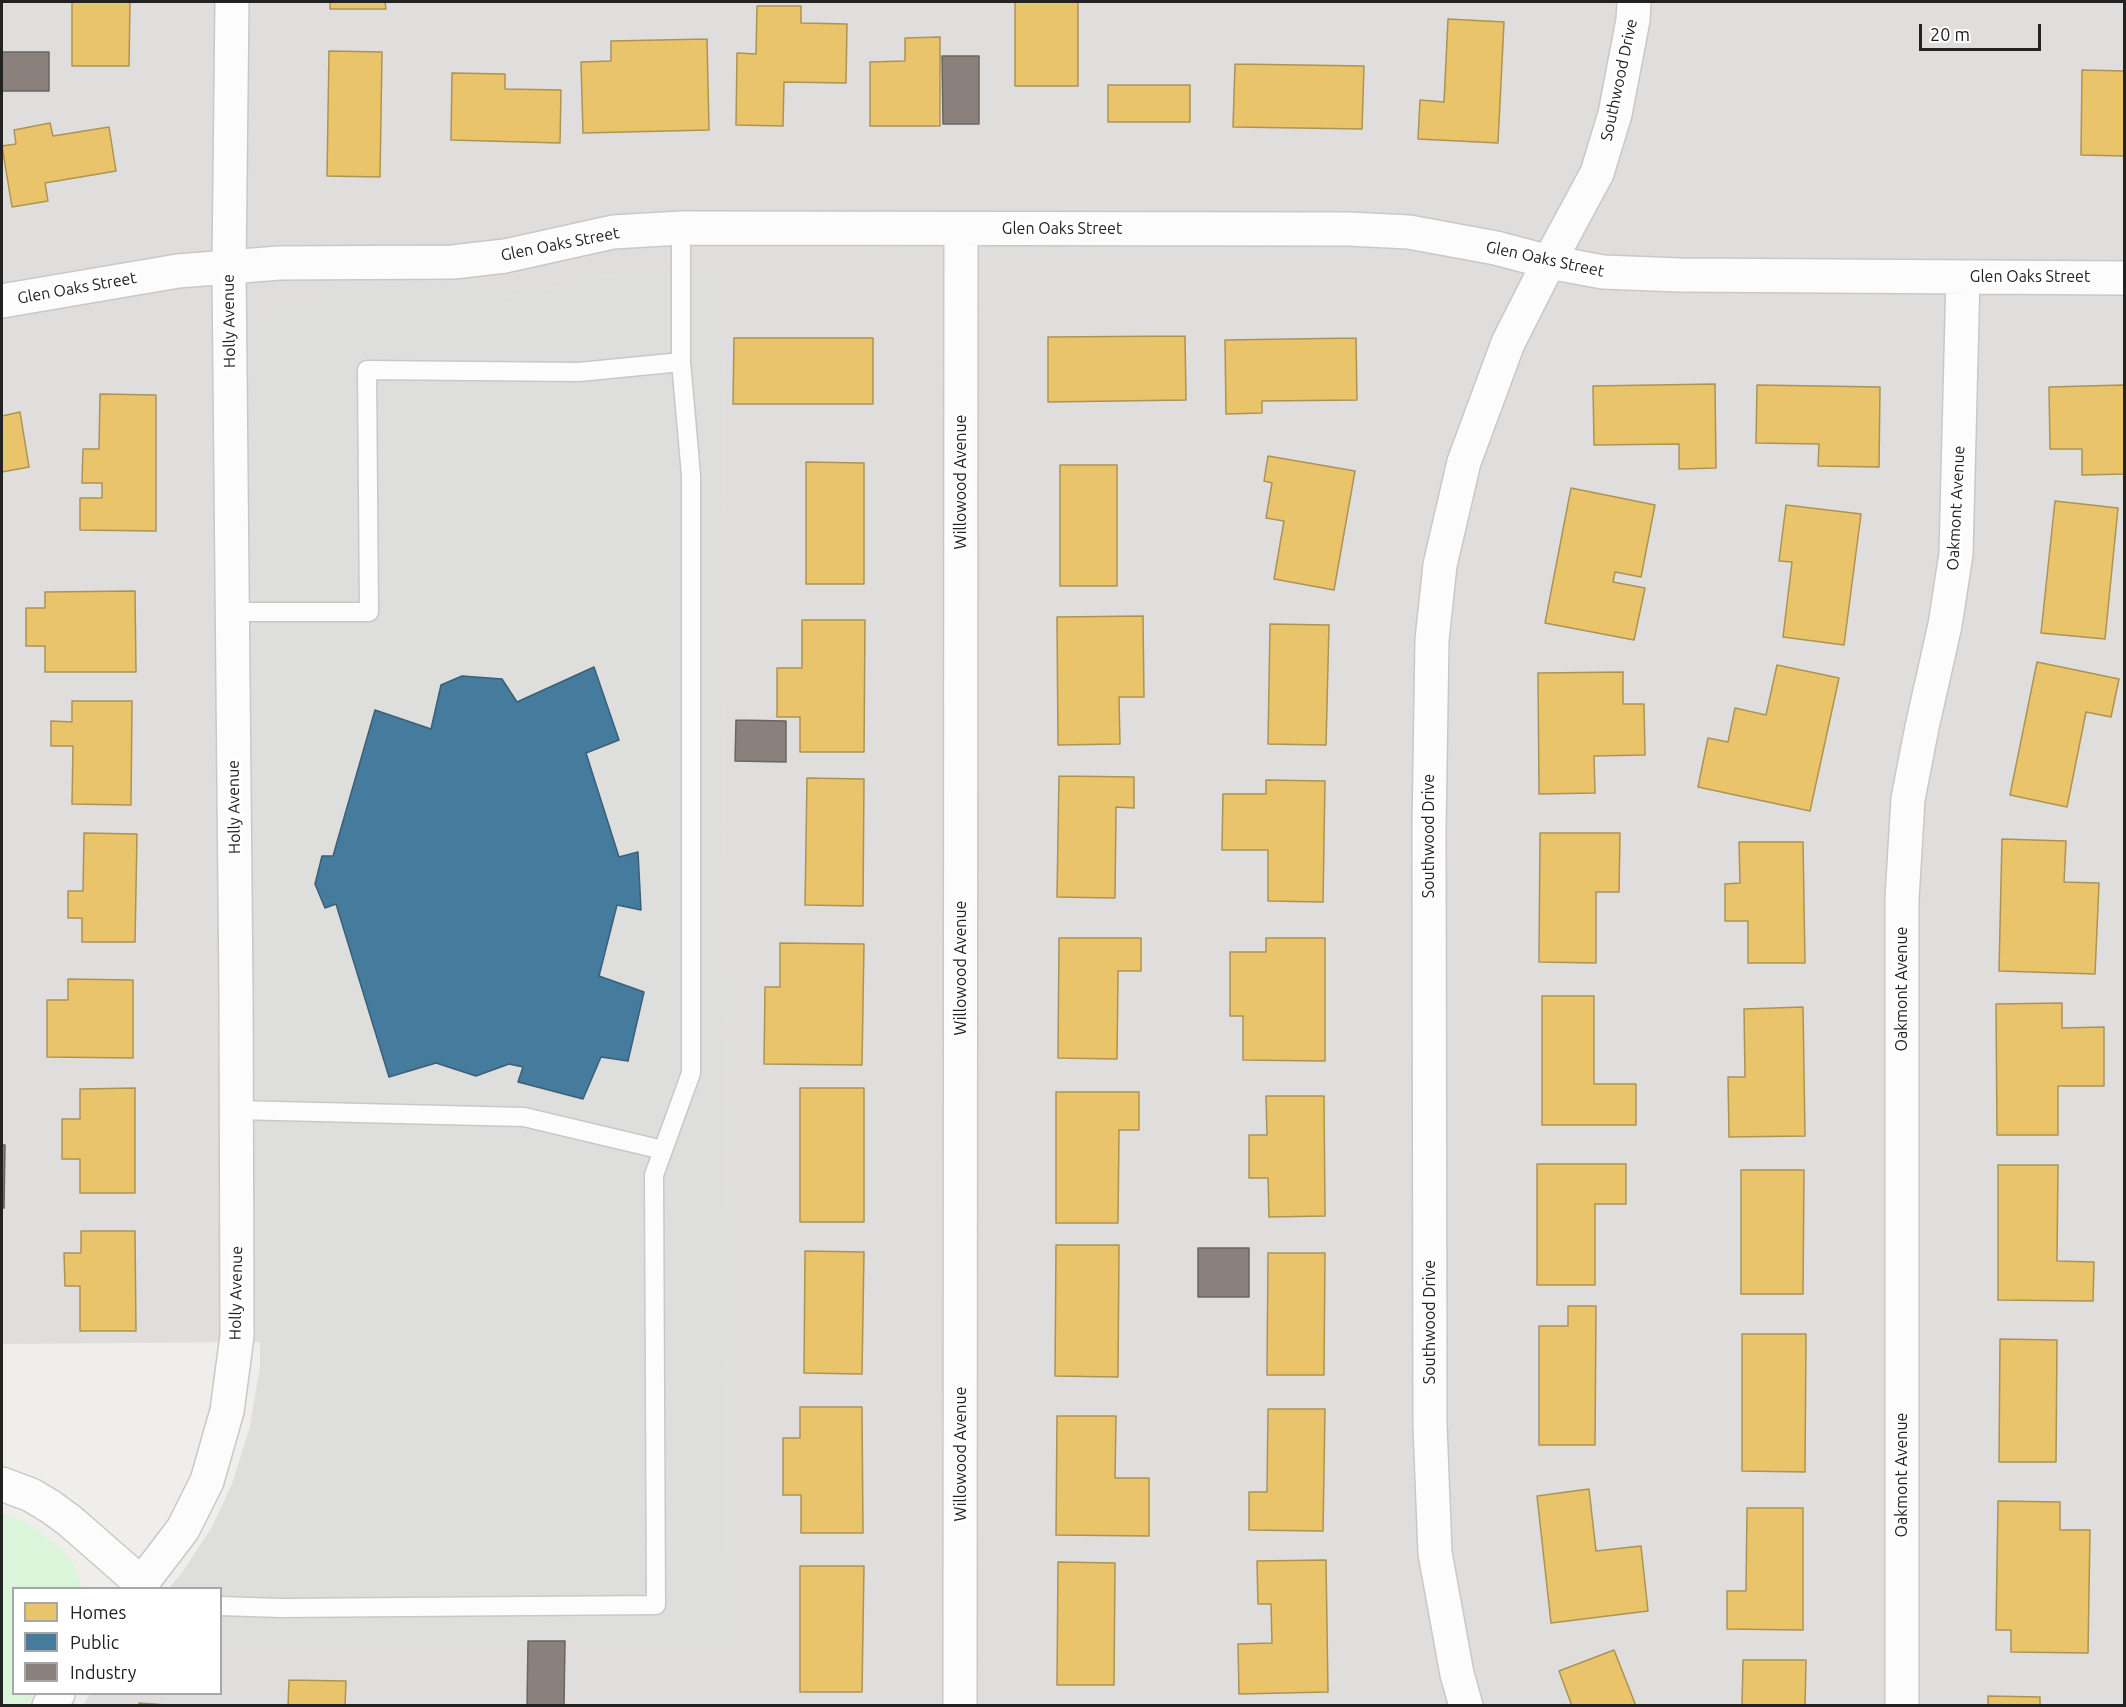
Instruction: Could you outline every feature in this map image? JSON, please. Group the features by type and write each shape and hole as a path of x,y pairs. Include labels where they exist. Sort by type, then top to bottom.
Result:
{"street":[{"name":"Holly Avenue","path":"143,1587 183,1529 207,1481 227,1411 237,1336 229,268 231,2"},
{"name":"Southwood Drive","path":"1466,1706 1457,1674 1435,1553 1430,1425 1429,828 1432,640 1440,565 1464,462 1508,343 1597,173 1615,114 1633,20 1634,2"},
{"name":"Glen Oaks Street","path":"2,302 178,271 279,263 453,262 505,256 613,232 681,228 1348,229 1409,232 1496,248 1549,262 1603,272 1680,275 2124,278"},
{"name":"Willowood Avenue","path":"960,1706 961,230"},
{"name":"Oakmont Avenue","path":"1902,1706 1902,899 1908,799 1945,626 1956,554 1963,277"},
{"path":"2,1484 31,1495 51,1507 70,1521 143,1587"}],"lane":[{"path":"222,1606 281,1608 657,1605 654,1176 691,1072 691,475 681,362 681,228"},
{"path":"232,612 369,612 367,370 579,372 681,362"},
{"path":"236,1110 524,1117 663,1150"}],"shaded area":[{"path":"2,2 2124,2 2124,1705 83,1705 89,1695 222,1695 222,1638 727,1639 723,268 636,270 529,293 496,298 457,299 262,328 261,1342 2,1344"},
{"path":"723,267 727,1639 222,1638 222,1587 170,1587 212,1527 232,1484 250,1426 260,1367 262,328 278,306 302,299 496,298 636,270"}],"green space":[{"path":"2,1514 33,1527 62,1550 74,1565 83,1587 12,1587 12,1695 32,1695 27,1705 2,1705"}],"building: Homes":[{"path":"72,2 130,2 129,66 72,66"},
{"path":"330,2 385,2 386,9 330,9"},
{"path":"1015,2 1078,2 1078,86 1015,86"},
{"path":"757,6 801,6 801,23 847,24 846,83 784,82 783,126 736,125 737,53 756,54"},
{"path":"1448,19 1504,22 1498,143 1418,139 1420,100 1444,102"},
{"path":"940,37 940,126 870,126 870,62 905,61 905,38"},
{"path":"707,39 709,130 583,133 581,62 611,61 611,41"},
{"path":"329,51 382,52 380,177 327,176"},
{"path":"1235,64 1364,66 1362,129 1233,127"},
{"path":"2082,70 2124,71 2124,156 2081,155"},
{"path":"452,73 505,74 505,89 561,90 560,143 451,140"},
{"path":"1108,85 1190,85 1190,122 1108,122"},
{"path":"50,123 53,136 109,127 116,171 45,183 48,201 12,207 2,146 16,144 14,130"},
{"path":"1185,336 1186,400 1048,402 1048,337"},
{"path":"734,338 873,338 873,404 733,404"},
{"path":"1356,338 1357,400 1262,401 1262,413 1226,414 1225,340"},
{"path":"1715,384 1716,468 1679,469 1679,444 1594,445 1593,386"},
{"path":"1757,385 1880,387 1879,467 1818,466 1819,444 1756,443"},
{"path":"2124,385 2124,474 2082,475 2082,449 2050,449 2049,387"},
{"path":"100,394 156,395 156,531 80,530 80,498 102,498 102,483 82,483 83,449 99,449"},
{"path":"20,412 29,467 2,472 2,416"},
{"path":"1268,456 1355,471 1334,590 1274,579 1284,521 1266,518 1272,483 1264,481"},
{"path":"806,462 864,463 864,584 806,584"},
{"path":"1060,465 1117,465 1117,586 1060,586"},
{"path":"1571,488 1655,505 1641,577 1615,572 1613,582 1645,588 1634,640 1545,623"},
{"path":"2055,501 2118,508 2105,639 2041,633"},
{"path":"1786,505 1861,514 1844,645 1783,637 1792,562 1779,561"},
{"path":"135,591 136,672 45,672 45,646 26,646 26,608 45,608 45,592"},
{"path":"1143,616 1144,697 1119,697 1120,744 1058,745 1057,617"},
{"path":"802,620 865,620 864,752 800,752 800,717 777,717 777,668 802,668"},
{"path":"1270,624 1329,625 1326,745 1268,744"},
{"path":"2037,662 2119,679 2111,717 2086,712 2067,807 2010,795"},
{"path":"1777,665 1839,678 1810,811 1698,787 1708,738 1728,742 1735,708 1766,715"},
{"path":"1623,672 1623,704 1644,704 1645,755 1594,756 1595,793 1539,794 1538,673"},
{"path":"72,701 132,701 131,805 72,804 73,746 51,746 51,721 72,722"},
{"path":"1059,776 1134,777 1134,808 1116,807 1115,898 1057,897"},
{"path":"807,778 864,779 863,906 805,905"},
{"path":"1266,780 1325,781 1323,902 1268,901 1268,850 1222,850 1223,794 1266,794"},
{"path":"84,833 137,834 135,942 82,942 82,918 68,918 68,891 83,891"},
{"path":"1540,833 1620,833 1619,892 1596,892 1596,963 1539,962"},
{"path":"2002,839 2066,841 2064,882 2099,883 2095,974 1999,971"},
{"path":"1739,842 1803,842 1805,963 1748,963 1748,921 1725,921 1725,884 1740,883"},
{"path":"1059,938 1141,938 1141,971 1118,971 1117,1059 1058,1058"},
{"path":"1266,938 1325,938 1325,1061 1243,1060 1243,1016 1230,1016 1230,952 1266,952"},
{"path":"780,943 864,944 862,1065 764,1064 765,987 780,987"},
{"path":"68,979 133,980 133,1058 47,1057 47,1000 68,1000"},
{"path":"1542,996 1594,996 1594,1084 1636,1084 1636,1125 1542,1125"},
{"path":"2062,1003 2062,1028 2104,1027 2104,1086 2058,1086 2058,1135 1997,1135 1996,1004"},
{"path":"1803,1007 1805,1136 1729,1137 1728,1077 1745,1077 1744,1009"},
{"path":"135,1088 135,1193 80,1193 80,1159 62,1159 62,1119 80,1119 80,1089"},
{"path":"800,1088 864,1088 864,1222 800,1222"},
{"path":"1056,1092 1139,1092 1139,1130 1119,1130 1118,1223 1056,1223"},
{"path":"1266,1096 1324,1096 1325,1216 1269,1217 1268,1178 1249,1178 1249,1135 1267,1135"},
{"path":"1537,1164 1626,1164 1626,1204 1595,1204 1595,1285 1537,1285"},
{"path":"1998,1165 2058,1165 2057,1261 2094,1262 2093,1301 1998,1300"},
{"path":"1741,1170 1804,1170 1803,1294 1741,1294"},
{"path":"81,1231 135,1231 136,1331 80,1331 80,1286 65,1286 64,1253 81,1253"},
{"path":"1056,1245 1119,1245 1118,1377 1055,1376"},
{"path":"805,1251 864,1252 862,1374 804,1373"},
{"path":"1268,1253 1325,1253 1324,1375 1267,1375"},
{"path":"1568,1306 1596,1306 1595,1445 1539,1445 1539,1326 1568,1326"},
{"path":"1742,1334 1806,1334 1805,1472 1742,1471"},
{"path":"2000,1339 2057,1340 2056,1462 1999,1462"},
{"path":"800,1407 862,1407 863,1533 801,1533 801,1495 783,1495 783,1438 800,1438"},
{"path":"1268,1409 1325,1409 1323,1531 1249,1530 1249,1492 1267,1492"},
{"path":"1057,1416 1116,1416 1115,1478 1149,1478 1149,1536 1056,1535"},
{"path":"1589,1489 1596,1551 1641,1546 1648,1611 1551,1623 1537,1496"},
{"path":"1998,1501 2060,1502 2060,1530 2090,1530 2088,1653 2011,1652 2011,1630 1996,1630"},
{"path":"1747,1508 1803,1508 1803,1630 1727,1629 1727,1591 1746,1591"},
{"path":"1326,1560 1328,1692 1239,1694 1238,1644 1272,1643 1271,1604 1258,1604 1257,1561"},
{"path":"1058,1562 1115,1563 1114,1685 1057,1685"},
{"path":"800,1566 864,1566 862,1692 800,1692"},
{"path":"1614,1650 1636,1706 1572,1706 1559,1671"},
{"path":"1743,1660 1806,1660 1805,1706 1742,1706"},
{"path":"289,1680 346,1681 345,1706 288,1706"},
{"path":"1988,1696 2040,1697 2040,1706 1988,1706"},
{"path":"139,1703 180,1706 139,1706"}],"building: Public":[{"path":"594,667 619,740 586,753 619,857 638,852 641,910 617,905 599,976 644,992 628,1061 601,1057 583,1099 518,1082 523,1067 509,1064 476,1076 436,1063 389,1077 336,904 325,908 315,884 322,856 333,856 375,710 431,729 441,685 462,676 502,679 517,702"}],"building: Industry":[{"path":"2,52 49,52 49,91 2,91"},
{"path":"942,56 979,56 979,124 943,124"},
{"path":"736,720 786,721 786,762 735,761"},
{"path":"2,1145 5,1145 4,1208 2,1208"},
{"path":"1198,1248 1249,1248 1249,1297 1198,1297"},
{"path":"528,1641 565,1641 564,1706 527,1706"}]}
